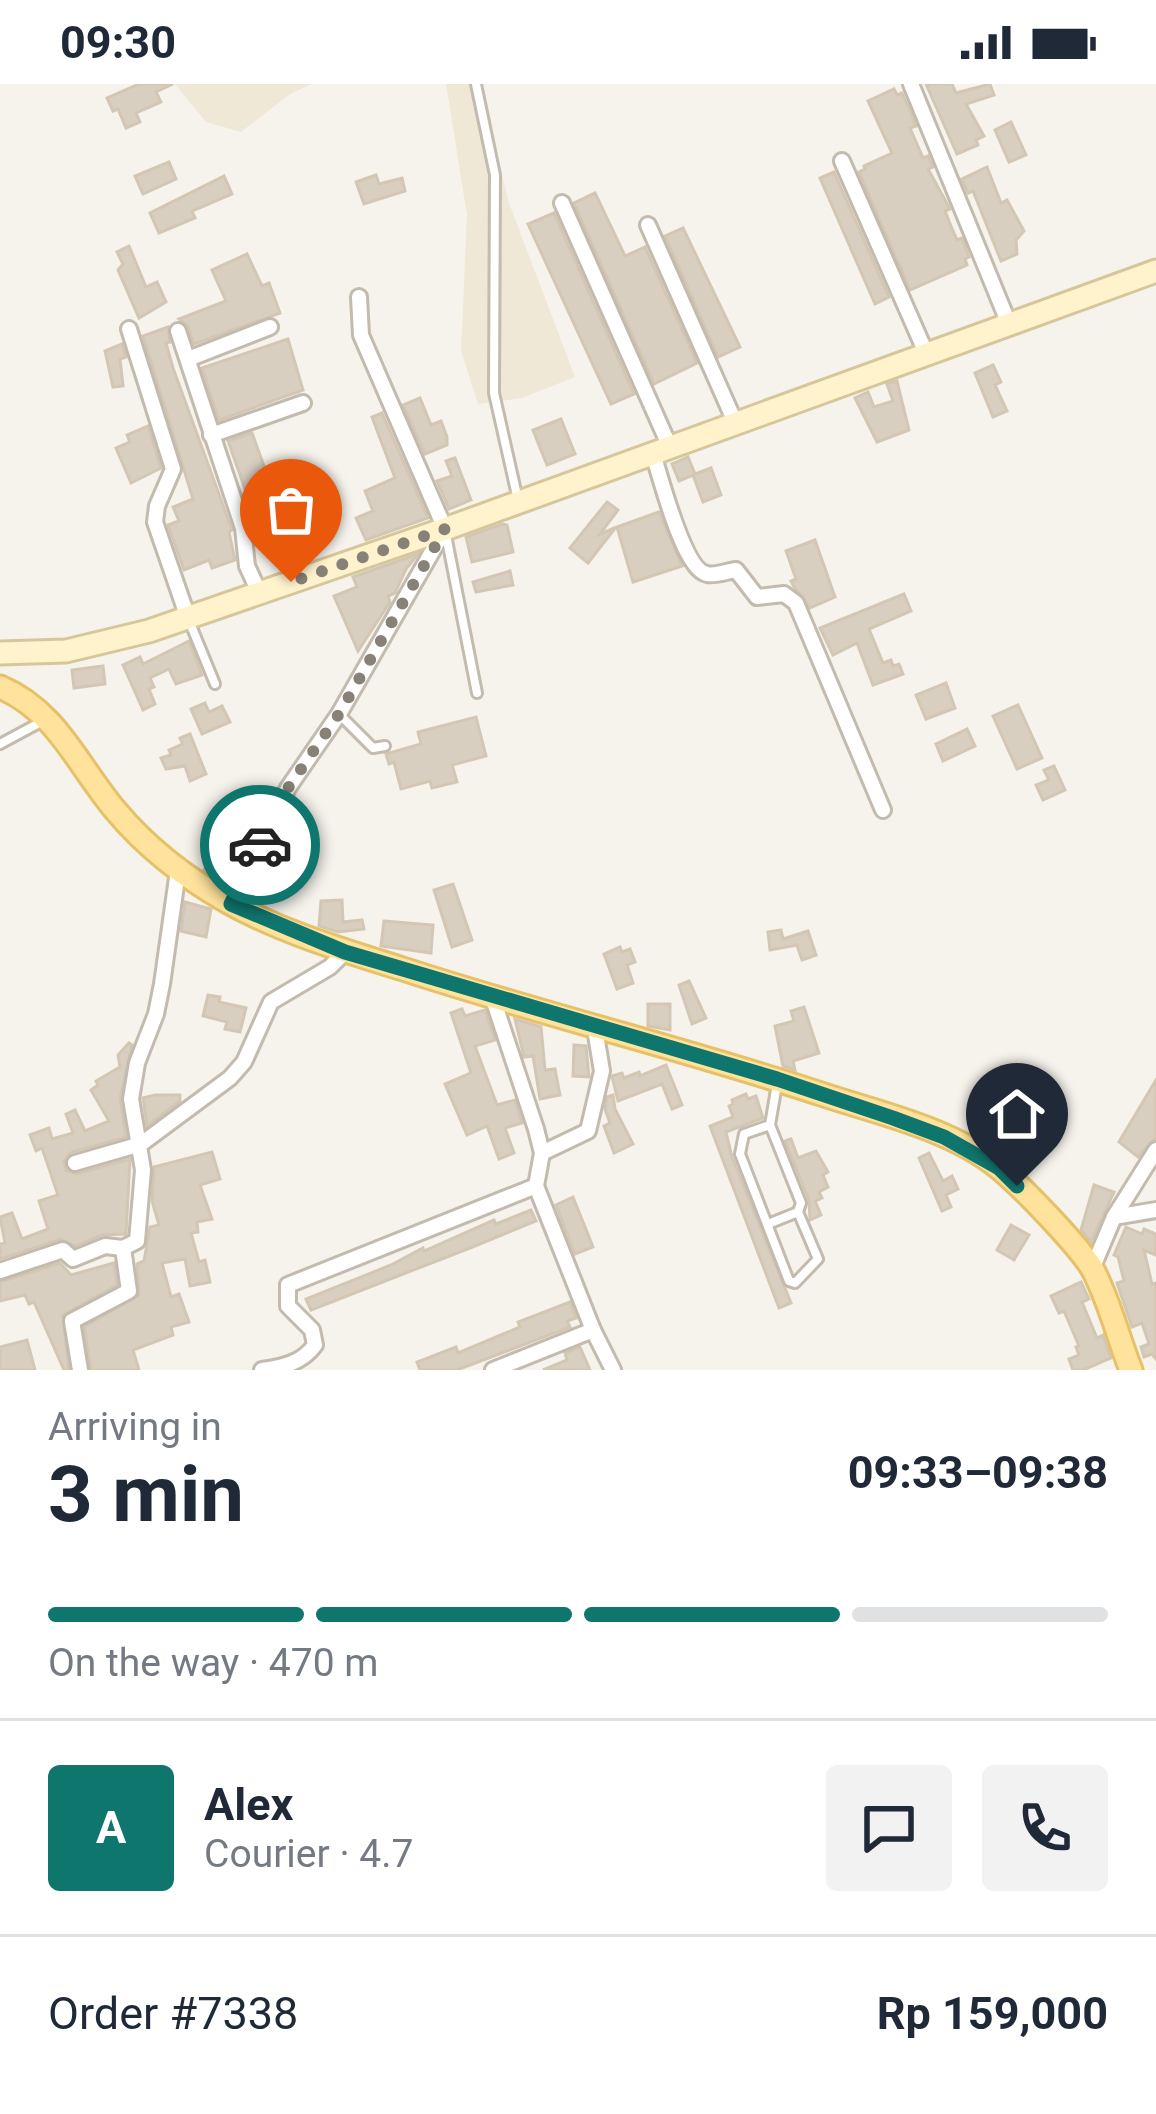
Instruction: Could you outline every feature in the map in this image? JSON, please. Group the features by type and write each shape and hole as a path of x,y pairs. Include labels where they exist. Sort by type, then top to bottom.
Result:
{"main road":[{"path":"0,687 30,701 48,718 117,813 178,871 231,904 345,952 777,1079 944,1137 984,1159 1068,1238 1092,1269 1131,1370"}],"street":[{"path":"911,84 1009,324"},
{"path":"842,161 926,353"},
{"path":"562,203 661,448 685,549 699,570 710,574 736,570 757,597 784,594 796,603 883,810"},
{"path":"647,225 735,422"},
{"path":"0,653 66,651 188,618 1156,271"},
{"path":"358,297 362,335 445,529"},
{"path":"188,359 270,327"},
{"path":"128,329 173,469 155,522 188,618"},
{"path":"178,331 243,528 248,566 259,592"},
{"path":"211,435 303,403"},
{"path":"231,904 288,788 339,714 445,529"},
{"path":"0,1271 63,1250 73,1259 106,1246 123,1248 134,1244 139,1235 141,1144 130,1099 159,999 178,871"},
{"path":"75,1163 141,1144 230,1078 244,1062 271,1002 330,967 345,952"},
{"path":"493,999 542,1153 536,1186 592,1330 613,1370"},
{"path":"542,1153 588,1131 602,1071 596,1029"},
{"path":"1092,1269 1114,1216 1156,1150"},
{"path":"262,1370 283,1367 304,1357 315,1345 312,1330 288,1306 288,1285 536,1186"},
{"path":"1114,1216 1156,1210"},
{"path":"80,1370 72,1321 129,1291 123,1248"},
{"path":"493,1370 592,1330"}],"lane":[{"path":"476,84 496,175 494,394 519,501"},
{"path":"445,529 477,693"},
{"path":"188,618 215,684"},
{"path":"339,714 373,748 386,746"},
{"path":"0,744 48,718"},
{"path":"770,1125 744,1134 740,1154 789,1282 795,1283 818,1258 770,1125 777,1079"},
{"path":"768,1224 798,1212"}],"shaded area":[{"path":"175,84 312,84 290,94 241,132 206,122"},
{"path":"446,84 479,84 509,203 575,377 522,398 478,404 461,351 467,215"}],"building":[{"path":"139,84 173,84 156,92 161,102 136,113 140,122 126,128 107,98"},
{"path":"926,84 952,84 956,93 990,84 994,95 966,104 984,136 976,140 978,145 957,154"},
{"path":"894,89 897,95 902,93 911,113 916,126 910,128 923,158 928,156 933,167 928,169 950,209 945,211 951,226 969,257 967,265 910,290 859,172 892,153 868,101"},
{"path":"1011,122 1026,155 1009,162 995,130"},
{"path":"169,162 176,179 143,194 135,176"},
{"path":"987,167 1001,203 1007,200 1024,231 1016,240 1017,254 1001,261 973,191 968,193 962,179"},
{"path":"834,172 889,297 875,304 820,178"},
{"path":"376,175 379,184 402,178 405,191 364,204 356,182"},
{"path":"224,176 232,194 192,211 195,218 159,233 150,213"},
{"path":"595,193 625,256 645,247 697,363 654,384 574,203"},
{"path":"554,213 634,394 611,404 528,224"},
{"path":"683,228 740,347 718,357 665,236"},
{"path":"129,246 146,287 157,282 166,302 139,318 118,270 123,264 117,252"},
{"path":"247,254 262,286 269,283 280,313 194,344 188,326 179,319 226,301 212,270"},
{"path":"168,327 170,342 166,343 173,368 232,530 235,560 212,568 209,560 184,570 168,525 179,521 173,507 193,499 143,336"},
{"path":"288,339 303,390 219,420 202,368"},
{"path":"122,344 126,357 120,359 123,386 113,387 105,351"},
{"path":"993,365 1001,382 995,385 1007,411 993,417 975,373"},
{"path":"897,381 909,430 877,442 855,398 868,392 874,407 893,401 887,384"},
{"path":"420,398 431,425 441,421 447,437 447,445 425,454 403,405"},
{"path":"382,413 428,518 366,540 356,518 373,511 365,491 395,478 372,417"},
{"path":"561,419 575,454 547,465 533,430"},
{"path":"148,426 161,468 131,483 116,448 130,442 127,435"},
{"path":"252,433 273,491 250,503 228,441"},
{"path":"688,457 695,474 711,468 721,495 703,502 693,475 679,481 672,464"},
{"path":"455,458 471,500 449,509 437,481 452,476 446,461"},
{"path":"607,502 618,510 600,534 616,527 588,563 570,548"},
{"path":"659,512 682,566 633,582 617,527"},
{"path":"507,525 513,552 472,562 466,537"},
{"path":"815,540 835,597 810,608 791,581 796,579 786,551"},
{"path":"418,554 358,651 334,596 357,587 353,577"},
{"path":"510,571 513,585 476,592 473,582"},
{"path":"904,594 911,611 869,629 883,663 899,664 903,674 873,685 857,643 833,655 820,628"},
{"path":"189,641 202,675 176,684 169,669 150,678 155,704 143,710 123,665 140,657 143,664"},
{"path":"103,666 105,684 74,688 72,670"},
{"path":"946,683 955,708 926,719 916,695"},
{"path":"205,703 209,712 222,706 230,722 202,734 191,709"},
{"path":"1018,705 1042,758 1017,769 993,716"},
{"path":"476,717 486,756 452,765 457,782 432,788 430,781 401,789 394,762 389,764 386,754 421,744 418,732"},
{"path":"967,729 975,746 943,761 936,744"},
{"path":"190,734 206,774 190,781 185,766 166,769 161,758 171,755 169,750 183,744 180,738"},
{"path":"1054,766 1065,790 1043,800 1036,785 1049,780 1044,770"},
{"path":"221,842 243,854 228,885 204,870"},
{"path":"453,884 472,940 452,947 434,890"},
{"path":"342,900 343,922 362,920 364,929 338,932 319,926 321,901"},
{"path":"185,902 211,909 206,937 181,931"},
{"path":"384,921 433,925 431,953 381,946"},
{"path":"781,930 783,939 808,931 816,955 802,960 797,945 770,950 768,932"},
{"path":"620,947 622,952 630,949 635,962 627,965 633,983 617,989 604,954"},
{"path":"689,981 706,1018 692,1024 679,985"},
{"path":"208,995 246,1008 240,1032 225,1029 227,1022 203,1016"},
{"path":"648,1004 670,1004 670,1030 648,1026"},
{"path":"804,1007 819,1053 793,1061 795,1070 783,1066 775,1026 794,1021 791,1011"},
{"path":"462,1009 465,1016 485,1010 495,1040 475,1046 497,1105 515,1100 522,1123 505,1128 514,1153 499,1159 487,1126 467,1135 445,1084 471,1073 451,1013"},
{"path":"515,1019 541,1027 545,1070 555,1069 560,1095 540,1099 533,1056 524,1057"},
{"path":"129,1043 120,1098 126,1137 72,1152 64,1161 66,1170 77,1174 130,1159 126,1234 102,1235 75,1246 61,1239 0,1259 0,1244 5,1243 0,1217 12,1213 22,1239 48,1229 39,1201 58,1195 42,1148 36,1151 30,1135 49,1128 52,1139 73,1133 66,1114 75,1110 85,1131 109,1121 91,1090 98,1085 96,1081 120,1067 118,1055"},
{"path":"574,1045 586,1046 589,1077 573,1076"},
{"path":"666,1065 682,1105 672,1109 662,1084 618,1101 612,1076 622,1073 624,1078 639,1072 640,1076"},
{"path":"1156,1080 1156,1137 1138,1157 1119,1142"},
{"path":"746,1094 748,1099 756,1096 763,1118 726,1132 791,1303 779,1308 710,1126 733,1117 732,1100"},
{"path":"180,1095 180,1101 147,1126 143,1098"},
{"path":"613,1095 633,1144 614,1153 604,1126 610,1123 607,1097"},
{"path":"791,1139 798,1158 816,1151 828,1172 823,1175 828,1187 815,1201 821,1215 810,1220 809,1200 785,1141"},
{"path":"212,1152 220,1179 200,1185 212,1219 197,1222 198,1232 191,1233 210,1282 190,1286 185,1259 162,1263 171,1297 179,1294 189,1322 171,1327 173,1335 133,1350 139,1370 91,1370 84,1327 139,1295 137,1264 144,1261 150,1227 159,1225 152,1201 154,1167"},
{"path":"929,1153 943,1181 952,1176 958,1189 946,1195 951,1207 942,1211 919,1158"},
{"path":"1094,1185 1114,1192 1091,1242 1081,1230"},
{"path":"573,1197 593,1247 575,1254 556,1205"},
{"path":"531,1210 536,1221 470,1248 311,1310 306,1299 423,1248"},
{"path":"1011,1225 1029,1235 1014,1260 997,1250"},
{"path":"1126,1227 1156,1234 1156,1255 1144,1250 1152,1284 1156,1283 1156,1359 1152,1354 1144,1357 1141,1347 1149,1344 1142,1323 1132,1327 1117,1283 1124,1281 1114,1255"},
{"path":"60,1263 71,1275 114,1263 117,1285 63,1315 69,1370 64,1370 34,1302 29,1304 25,1295 0,1301 0,1282"},
{"path":"1081,1282 1089,1299 1082,1302 1111,1358 1073,1370 1069,1359 1079,1355 1079,1346 1064,1311 1059,1313 1051,1296"},
{"path":"570,1302 576,1318 567,1321 570,1327 457,1370 420,1370 417,1362 456,1347 458,1353"},
{"path":"27,1340 35,1370 0,1370 0,1347"},
{"path":"580,1347 590,1370 543,1370 567,1360 565,1353"}],"way so far":[{"path":"260,845 288,788 339,714 445,529 291,582"}],"route":[{"path":"260,845 231,904 345,952 777,1079 893,1118 944,1137 999,1168 1017,1186"}]}
